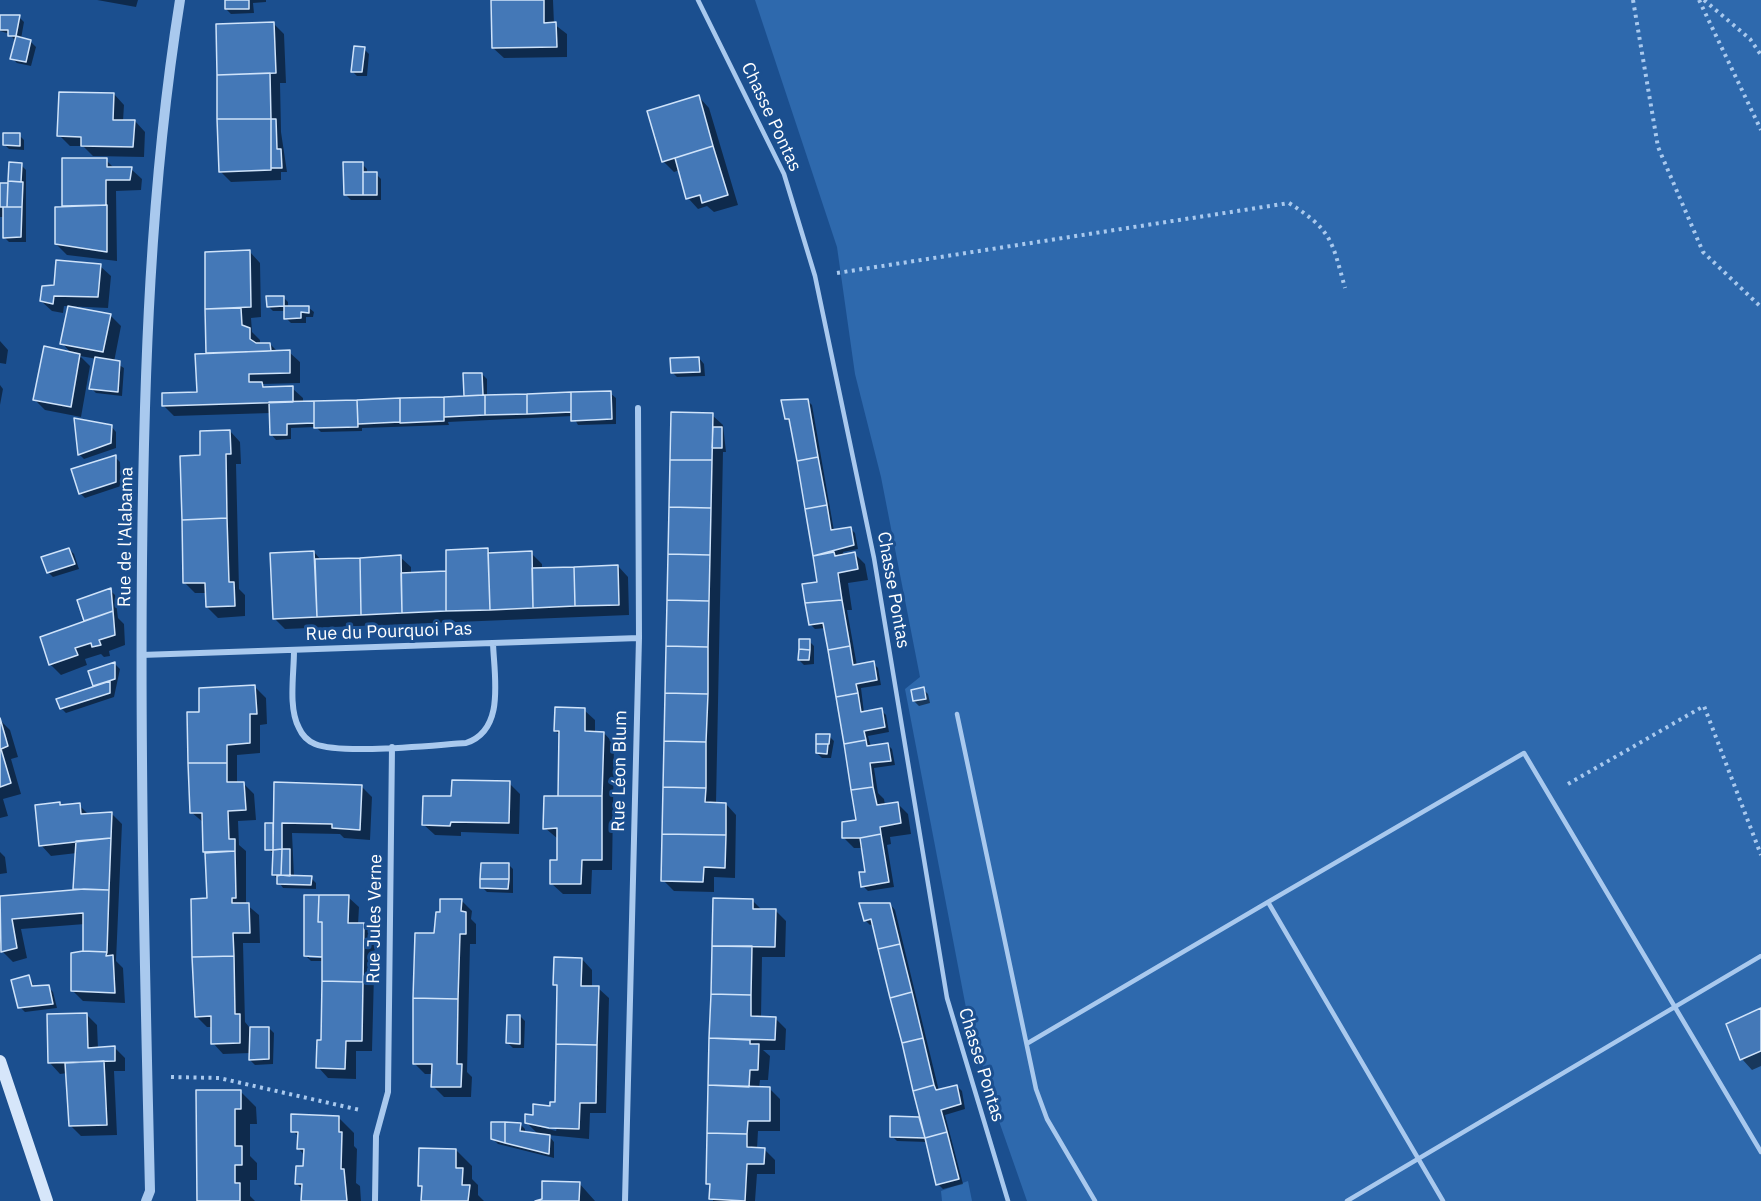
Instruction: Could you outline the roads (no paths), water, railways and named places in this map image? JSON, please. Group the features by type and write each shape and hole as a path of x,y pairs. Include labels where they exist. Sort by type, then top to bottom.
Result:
{"main road":[{"path":"0,1061 47,1201"}],"street":[{"name":"Rue de l'Alabama","path":"146,1201 150,1191 141,655 146,321 166,88 180,0"},
{"name":"Rue Léon Blum","path":"625,1201 639,638 638,408"},
{"name":"Rue du Pourquoi Pas","path":"141,655 639,638"},
{"path":"294,651 294,718 306,738 315,744 331,747 392,747 466,743 477,739 484,732 494,712 493,643"},
{"name":"Rue Jules Verne","path":"375,1201 376,1136 388,1092 392,747"}],"lane":[{"name":"Chasse Pontas","path":"698,0 784,174 815,276 874,558 947,998 1008,1201"},
{"path":"957,714 1036,1089 1047,1119 1095,1201"},
{"path":"1028,1043 1524,753 1761,1152"},
{"path":"1268,902 1443,1201"},
{"path":"1347,1201 1761,956"}]}
